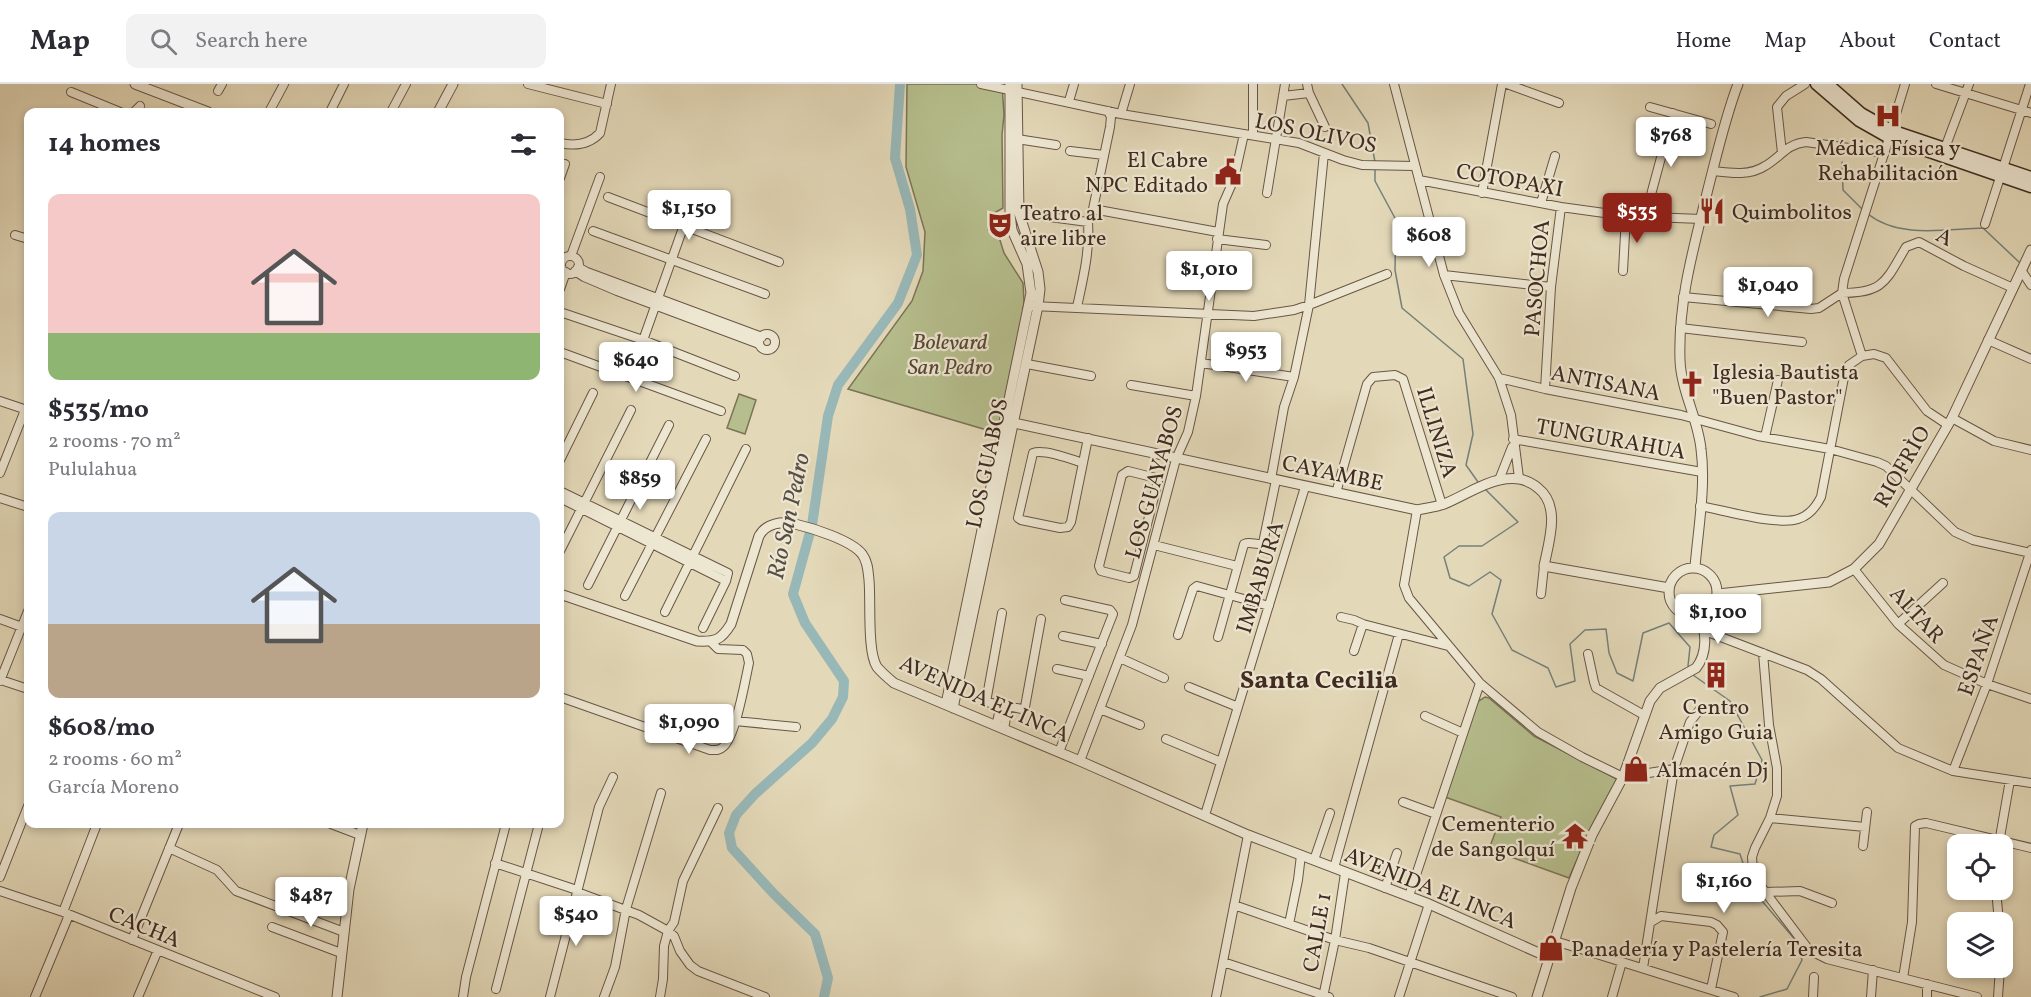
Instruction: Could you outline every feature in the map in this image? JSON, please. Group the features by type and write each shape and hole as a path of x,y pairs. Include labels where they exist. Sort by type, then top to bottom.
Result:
{"main road":[{"path":"1816,84 1859,121 2001,172 2031,177"},
{"path":"1828,84 1861,114 1890,134 1945,148 2031,187"}],"street":[{"path":"135,84 198,108"},
{"path":"271,108 284,84"},
{"path":"332,108 344,84"},
{"path":"393,108 406,84"},
{"path":"443,108 453,84"},
{"path":"528,84 607,104"},
{"path":"564,144 575,145 595,138 600,133 611,84"},
{"name":"LOS OLIVOS","path":"981,84 1013,87 1121,114 1277,138 1299,143 1362,165 1415,166"},
{"path":"1069,101 1074,84"},
{"path":"1121,114 1130,84"},
{"path":"1253,84 1253,135"},
{"path":"1267,193 1284,84"},
{"path":"1307,84 1325,127"},
{"path":"1394,84 1444,275 1459,313 1499,378 1511,415 1519,478 1533,484 1549,501 1552,527 1541,594"},
{"path":"1482,193 1502,84"},
{"path":"1507,84 1559,103"},
{"path":"1695,567 1702,472 1701,450 1681,371 1680,328 1683,297 1701,219 1738,84"},
{"path":"1782,153 1777,107 1786,96 1805,84"},
{"path":"1862,356 1842,293 1844,279 1905,84"},
{"path":"1936,84 2031,113"},
{"path":"1945,148 1969,84"},
{"path":"1985,224 2030,84"},
{"name":"LOS GUABOS","path":"949,706 1033,306 1040,289 1038,272 1019,213 1013,87"},
{"name":"LOS GUABOS","path":"1010,422 1027,364 1033,306 1027,264 1012,230 1010,214 1013,87"},
{"path":"71,92 110,108"},
{"path":"1283,96 1309,93"},
{"path":"1650,107 1711,123"},
{"path":"1077,307 1088,252 1088,222 1093,209 1111,120 1108,111"},
{"path":"1645,217 1673,113"},
{"name":"LOS GUAYABOS","path":"1080,761 1132,625 1176,459 1188,432 1196,396 1223,204 1234,179 1244,134"},
{"path":"1017,139 1056,145"},
{"path":"1713,171 1750,172 1764,167 1791,145 1806,142 1885,153"},
{"path":"1070,151 1104,155"},
{"path":"1218,637 1244,544 1263,543 1284,407 1294,377 1309,305 1324,153"},
{"path":"1541,204 1556,156"},
{"path":"577,269 577,260 564,258 600,177"},
{"name":"COTOPAXI","path":"1419,180 1541,204 1626,216 1701,219"},
{"path":"608,197 779,262"},
{"name":"PASOCHOA","path":"1545,389 1551,287 1561,207"},
{"path":"1093,209 1266,245"},
{"path":"1019,213 1088,222"},
{"path":"1623,271 1626,216"},
{"path":"630,377 684,225"},
{"path":"592,231 765,294"},
{"path":"15,235 24,238"},
{"name":"A","path":"1842,293 1869,290 1883,284 1906,247 1919,242 2013,288"},
{"name":"RIOFRÌO","path":"1718,594 1829,582 1854,569 1879,544 1950,421 2031,250"},
{"path":"2023,267 2031,285"},
{"path":"564,278 566,272 572,273 577,269"},
{"path":"577,269 760,340"},
{"path":"1033,306 1254,316 1294,310 1387,274"},
{"path":"1444,275 1551,287"},
{"path":"1683,297 1811,309 1820,308 1842,293"},
{"path":"564,314 643,340 735,376"},
{"path":"1680,328 1802,342"},
{"path":"1988,340 2028,358 2031,348"},
{"path":"564,353 721,411"},
{"path":"1700,506 1784,522 1799,519 1810,512 1821,497 1845,372 1849,365 1862,356 1874,354 1886,358 1927,411 1994,441 2031,450"},
{"path":"1201,363 1294,377"},
{"path":"1027,364 1091,376"},
{"name":"ILLINIZA","path":"1336,493 1367,384 1373,377 1395,375 1403,379 1442,505"},
{"name":"ANTISANA","path":"1499,378 1694,418 1765,437 1830,449 1882,464 1954,532 1973,540 2031,551"},
{"path":"1765,437 1778,380"},
{"path":"1131,386 1196,396"},
{"path":"564,452 592,393"},
{"path":"0,401 24,409"},
{"path":"564,543 630,410"},
{"path":"0,473 24,417"},
{"name":"CAYAMBE","path":"1010,422 1417,510 1442,505 1496,481 1519,478"},
{"path":"588,585 669,425"},
{"path":"1083,463 1044,452 1033,453 1018,518 1060,528 1068,527 1071,522 1083,463 1088,438"},
{"path":"625,596 706,439"},
{"path":"1496,481 1510,453 1514,439"},
{"name":"TUNGURAHUA","path":"1514,439 1702,472"},
{"path":"665,612 746,449"},
{"path":"1125,472 1156,478 1158,481 1146,532 1134,576 1131,578 1101,571 1099,568 1122,475 1125,472"},
{"name":"IMBABURA","path":"1205,815 1305,487"},
{"path":"564,493 583,506"},
{"path":"0,498 24,506"},
{"path":"564,499 583,506 691,560 726,581 703,628"},
{"path":"1417,510 1404,585 1405,591 1480,683 1538,732 1623,777 1674,769"},
{"name":"AVENIDA EL INCA","path":"710,641 717,640 725,634 731,624 761,532 764,529 783,522 804,526 839,539 858,550 868,566 872,654 876,666 894,683 1248,835 1429,904 1550,958"},
{"path":"1146,532 1156,535"},
{"path":"1154,545 1237,566"},
{"name":"ESPAÑA","path":"1953,771 1987,684 2031,551"},
{"path":"1544,566 1669,588"},
{"path":"1695,567 1702,569 1714,579 1718,594 1712,607 1700,615 1686,615 1675,608 1669,595 1669,588 1675,575 1695,567"},
{"name":"ALTAR","path":"1854,569 1899,624 1944,665 1987,684 2031,699"},
{"path":"1899,624 1943,583"},
{"path":"1178,635 1195,587 1269,606"},
{"path":"564,595 697,641 710,641 718,649 743,650 747,654 749,663 735,721 725,745 718,750 564,699"},
{"path":"1059,752 1113,615 1112,611 1065,600"},
{"path":"1002,612 987,703 1022,709 1025,707 1041,619"},
{"path":"1537,997 1571,888 1592,835 1623,777 1650,701 1660,687 1696,668 1703,656 1705,631 1700,615"},
{"path":"1341,617 1448,646"},
{"path":"0,619 22,627"},
{"path":"24,623 0,680 24,688"},
{"path":"1354,651 1363,624"},
{"path":"1705,631 1808,670 1898,748 1953,771 2031,783"},
{"path":"1334,868 1399,634"},
{"path":"1063,636 1102,644"},
{"path":"1763,653 1769,725 1777,768 1777,796 1770,818 1752,857 1754,871 1765,892 1809,950 1827,959 1977,997"},
{"path":"1588,654 1596,688 1644,715"},
{"path":"1120,658 1164,678"},
{"path":"1057,669 1089,676"},
{"path":"1408,897 1480,683"},
{"path":"1189,687 1238,707"},
{"path":"1000,728 1005,706"},
{"path":"1643,968 1674,769 1690,722 1701,708"},
{"path":"1100,709 1140,725"},
{"path":"1425,716 1463,734"},
{"path":"735,721 796,727"},
{"path":"1166,739 1221,762"},
{"path":"550,997 599,807 613,777"},
{"path":"2001,834 2010,780"},
{"path":"604,997 615,967 626,909 661,793"},
{"path":"1403,802 1436,814"},
{"path":"660,997 664,946 668,931 675,922 683,881 718,808"},
{"path":"1863,846 1867,812"},
{"path":"1314,860 1330,813"},
{"path":"0,878 24,816"},
{"path":"1770,818 1865,827"},
{"path":"1903,978 1912,922 1916,826 1926,823 1966,834"},
{"path":"35,997 96,828"},
{"path":"132,940 176,828"},
{"path":"342,828 360,835"},
{"path":"337,997 349,889 362,828"},
{"path":"463,997 466,977 505,828"},
{"path":"496,989 538,828"},
{"path":"1216,997 1248,835"},
{"path":"2013,845 2031,848"},
{"path":"169,848 217,870 236,891 344,932"},
{"path":"1385,888 1397,853"},
{"path":"1289,924 1301,855"},
{"path":"495,863 527,872 626,909 674,936 680,951 690,965 698,971 765,997"},
{"name":"CALLE 1","path":"1325,996 1345,873"},
{"name":"CACHA","path":"0,891 66,914 275,997"},
{"path":"1765,892 1800,891 1832,903"},
{"path":"1399,997 1429,904"},
{"path":"1234,905 1335,940 1370,948 1512,997"},
{"path":"1651,922 1661,916 1711,922 1721,928 1723,932 1711,989"},
{"path":"272,927 341,953"},
{"path":"1555,941 1733,997"},
{"path":"138,997 158,950"},
{"path":"1223,962 1325,996"},
{"path":"1612,997 1623,962"},
{"path":"1871,997 1873,970"},
{"path":"1813,997 1814,977"},
{"path":"1998,997 1999,978"},
{"path":"1926,997 1927,984"}],"green space":[{"name":"Bolevard San Pedro","path":"907,84 1002,84 1003,208 989,216 988,230 999,237 1004,253 1023,283 1024,302 1021,326 997,433 848,389 912,301 923,271 925,232 906,167"},
{"path":"739,394 756,400 745,434 727,428"},
{"path":"1485,697 1534,736 1617,779 1592,825 1569,878 1489,849 1501,817 1445,797 1477,702"}],"waterway":[{"name":"Río San Pedro","path":"824,997 828,978 815,934 732,848 729,833 736,815 755,794 812,743 832,719 843,697 844,681 805,623 793,594 812,525 828,416 838,385 898,303 917,255 910,209 895,158 900,84"},
{"path":"1342,84 1368,123 1375,162"},
{"path":"1842,162 1843,190 1862,209"},
{"path":"1375,169 1375,181 1396,220 1395,270 1402,308 1463,359 1473,434 1466,465 1478,482"},
{"path":"1868,214 1880,222 1908,230 1939,231 1983,228 2019,262"},
{"path":"1486,490 1518,522 1482,546 1459,546 1444,557 1450,578 1469,586 1490,572 1501,580 1492,614 1512,650 1548,668 1556,687 1575,681 1570,644 1585,630 1606,629 1609,653 1617,673 1633,681 1643,633 1669,623 1690,647 1688,666"},
{"path":"1693,675 1730,701 1762,760 1755,784 1730,786 1738,815 1714,835 1711,847 1740,854 1751,888 1797,942 1802,960 1787,989 1760,997"}],"place":[{"name":"Médica Física y Rehabilitación","path":"1888,116"},
{"name":"El Cabre NPC Editado","path":"1228,172"},
{"name":"Quimbolitos","path":"1712,211"},
{"name":"Teatro al aire libre","path":"1000,225"},
{"name":"Iglesia Bautista \"Buen Pastor\"","path":"1692,384"},
{"name":"Centro Amigo Guia","path":"1716,675"},
{"name":"Almacén Dj","path":"1636,769"},
{"name":"Cementerio de Sangolquí","path":"1575,836"},
{"name":"Panadería y Pastelería Teresita","path":"1551,948"}],"district":[{"name":"Santa Cecilia","path":"1319,679"}]}
